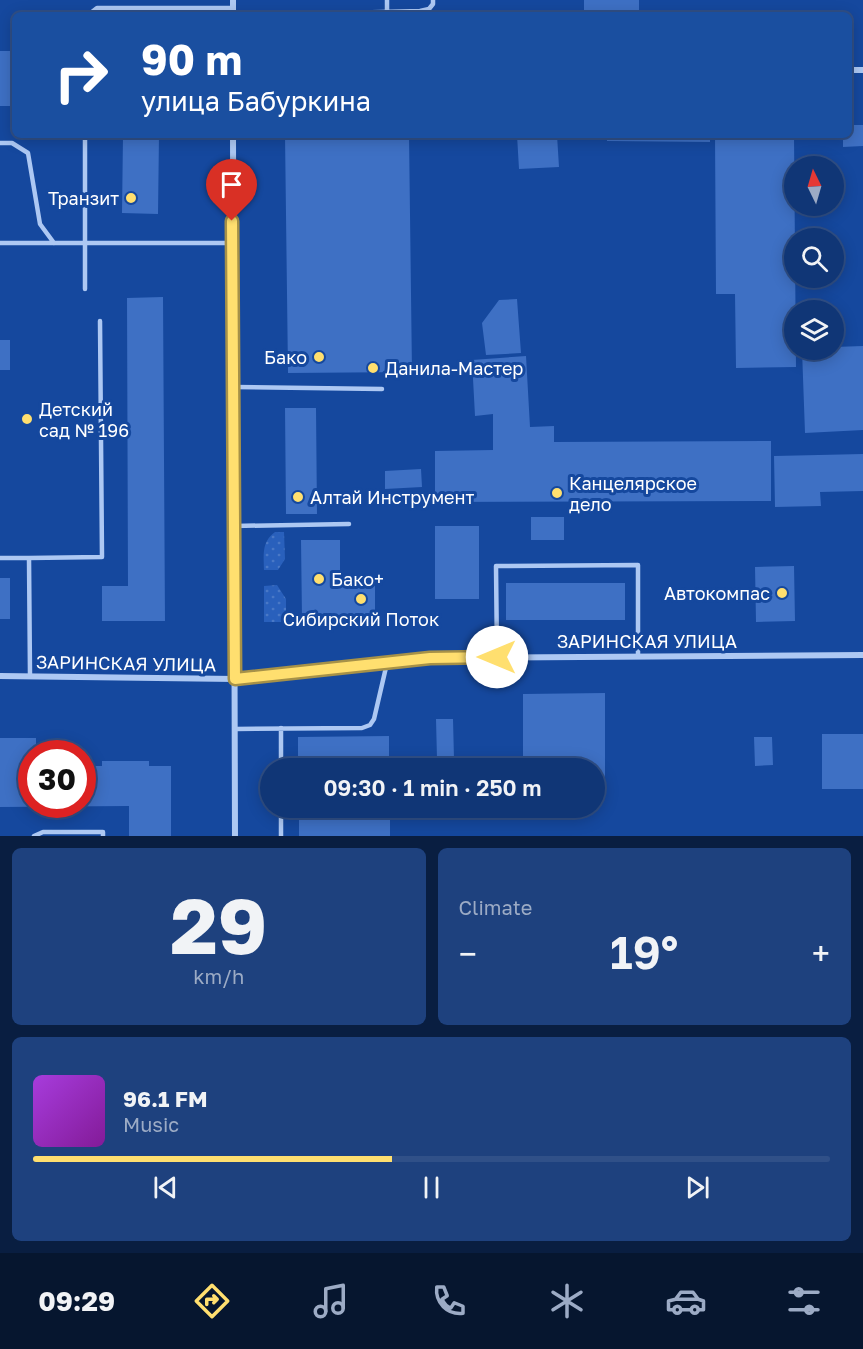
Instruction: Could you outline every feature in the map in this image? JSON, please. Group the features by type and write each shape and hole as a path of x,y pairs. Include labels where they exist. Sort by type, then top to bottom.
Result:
{"street":[{"path":"233,0 233,12"},
{"path":"233,138 235,836"},
{"name":"ЗАРИНСКАЯ УЛИЦА","path":"0,676 235,679 430,658 863,655"}],"lane":[{"path":"404,12 429,9 433,0"},
{"path":"92,12 97,8 233,12"},
{"path":"85,138 85,289"},
{"path":"0,143 12,143 28,153 40,224 54,243"},
{"path":"0,243 232,243"},
{"path":"0,558 102,557 100,321"},
{"path":"233,387 382,389"},
{"path":"234,526 349,524"},
{"path":"29,558 30,676"},
{"path":"497,657 496,566 638,565 638,656"},
{"path":"235,729 362,728 370,725 374,719 387,663"},
{"path":"281,728 281,758"},
{"path":"281,818 281,836"},
{"path":"34,836 43,832 103,832 103,836"}],"shaded area":[{"path":"275,532 284,532 285,559 278,570 264,570 265,545"},
{"path":"277,585 286,599 286,622 264,622 264,586"}],"building":[{"path":"584,0 639,0 639,12 584,12"},
{"path":"0,51 12,51 12,106 0,106"},
{"path":"852,125 863,125 863,146 843,147 843,138 852,138"},
{"path":"123,138 159,138 158,214 122,213"},
{"path":"285,138 409,138 412,372 288,373"},
{"path":"517,138 557,138 559,167 519,169"},
{"path":"607,138 710,138 710,142 607,141"},
{"path":"715,138 794,138 794,156 784,156 784,216 795,216 795,228 784,228 784,288 795,288 795,300 784,300 784,360 796,360 796,367 736,368 735,294 716,294"},
{"path":"163,297 165,621 102,621 102,586 128,586 127,298"},
{"path":"517,299 521,353 486,355 482,323 499,300"},
{"path":"0,340 10,340 10,370 0,370"},
{"path":"863,346 863,430 805,433 802,360 844,360 844,347"},
{"path":"526,356 530,427 554,426 554,442 771,441 771,501 435,502 435,451 493,450 493,414 475,416 472,360"},
{"path":"285,408 316,408 317,514 286,514"},
{"path":"863,454 863,491 820,492 821,506 775,507 774,456"},
{"path":"421,469 422,487 385,489 385,471"},
{"path":"531,517 564,517 564,540 531,540"},
{"path":"435,526 479,526 479,599 435,599"},
{"path":"301,540 340,540 340,579 375,579 375,619 302,619"},
{"path":"794,566 795,621 756,622 755,567"},
{"path":"0,578 10,578 10,619 0,619"},
{"path":"506,583 625,583 625,620 506,620"},
{"path":"605,693 605,758 523,758 523,694"},
{"path":"436,719 453,719 454,758 437,758"},
{"path":"822,734 863,734 863,789 822,789"},
{"path":"389,736 389,758 298,758 298,737"},
{"path":"754,737 772,737 773,765 755,766"},
{"path":"0,738 36,738 36,740 18,740 18,807 0,807"},
{"path":"102,761 149,761 149,766 171,766 171,836 129,836 129,806 96,806 96,766 102,766"},
{"path":"299,818 390,818 390,836 299,836"}],"place":[{"name":"Транзит","path":"131,198"},
{"name":"Бако","path":"319,357"},
{"name":"Данила-Мастер","path":"373,368"},
{"name":"Детский сад № 196","path":"27,419"},
{"name":"Канцелярское дело","path":"557,493"},
{"name":"Алтай Инструмент","path":"298,497"},
{"name":"Бако+","path":"319,579"},
{"name":"Автокомпас","path":"782,593"},
{"name":"Сибирский Поток","path":"361,599"}],"route":[{"path":"232,221 235,679 430,658 497,657"}]}
